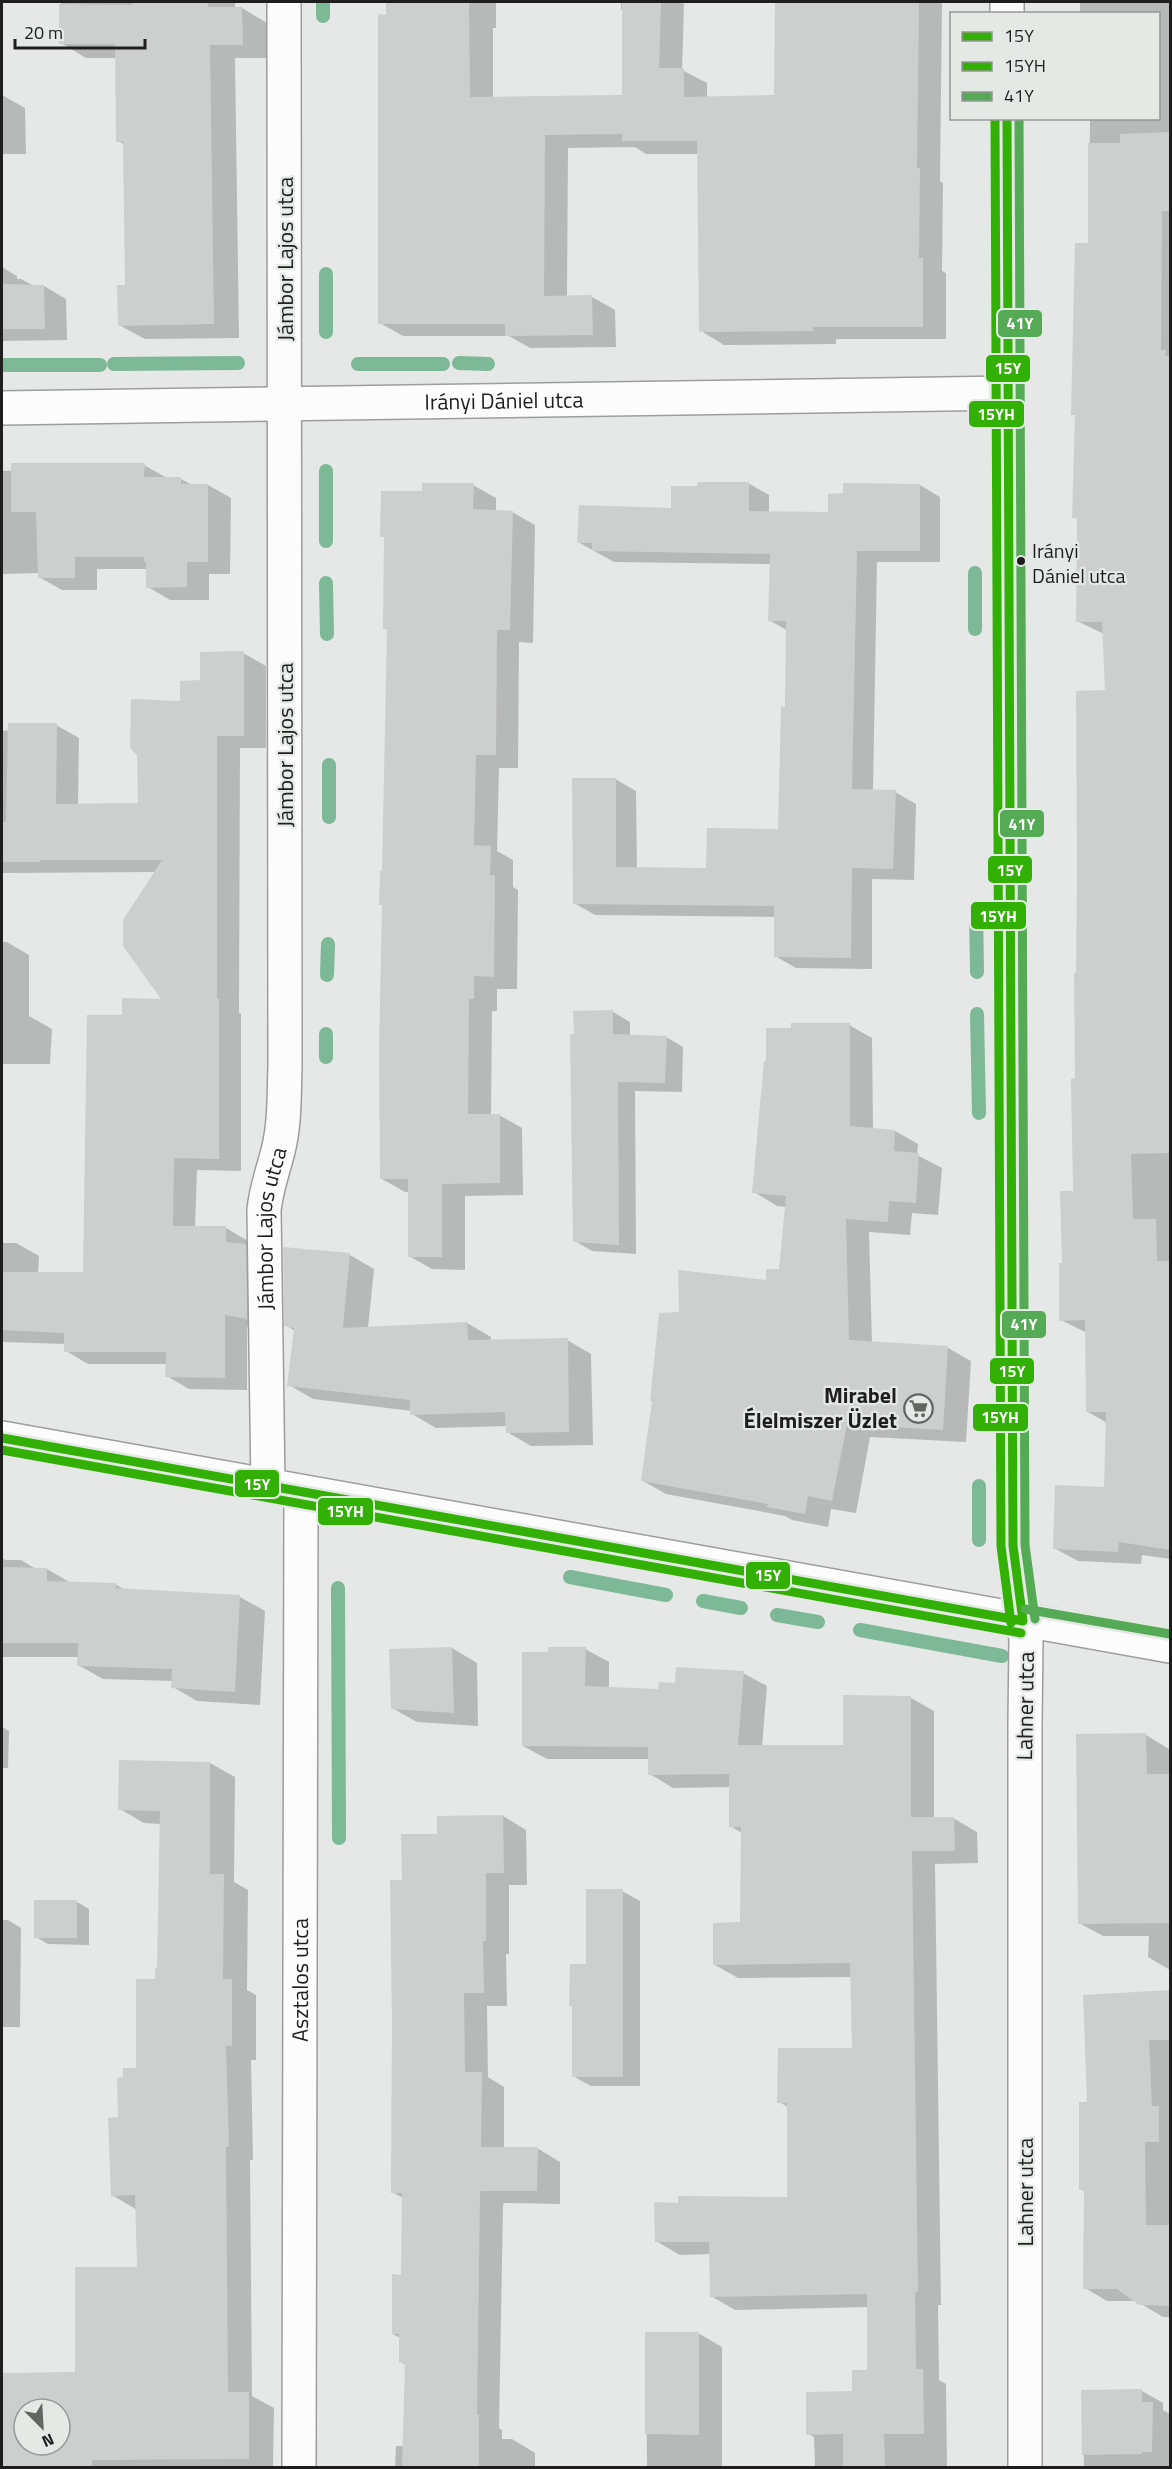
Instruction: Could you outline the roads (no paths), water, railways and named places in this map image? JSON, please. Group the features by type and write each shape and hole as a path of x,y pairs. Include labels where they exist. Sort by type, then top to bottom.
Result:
{"street":[{"name":"Jámbor Lajos utca","path":"268,1486 264,1210 266,1189 283,1127 285,1066 284,2"},
{"name":"Lahner utca","path":"1008,120 1013,1546 1027,1657 1024,1723 1025,2468"},
{"name":"Irányi Dániel utca","path":"2,408 1009,393"},
{"path":"2,1438 1170,1646"},
{"name":"Asztalos utca","path":"299,2468 301,1492"}],"waterway":[{"path":"323,2 323,16"},
{"path":"326,274 326,332"},
{"path":"114,364 238,363"},
{"path":"459,363 488,364"},
{"path":"358,364 443,364"},
{"path":"5,365 100,365"},
{"path":"326,471 326,541"},
{"path":"975,573 975,629"},
{"path":"326,583 327,634"},
{"path":"329,765 329,817"},
{"path":"976,908 977,972"},
{"path":"327,975 328,944"},
{"path":"977,1014 979,1113"},
{"path":"326,1034 326,1057"},
{"path":"979,1486 979,1540"},
{"path":"570,1577 666,1595"},
{"path":"338,1588 339,1838"},
{"path":"703,1601 741,1608"},
{"path":"777,1615 818,1622"},
{"path":"860,1630 1002,1656"}],"place":[{"name":"Irányi Dániel utca","path":"1021,561"},
{"name":"Mirabel Élelmiszer Üzlet","path":"918,1408"}]}
